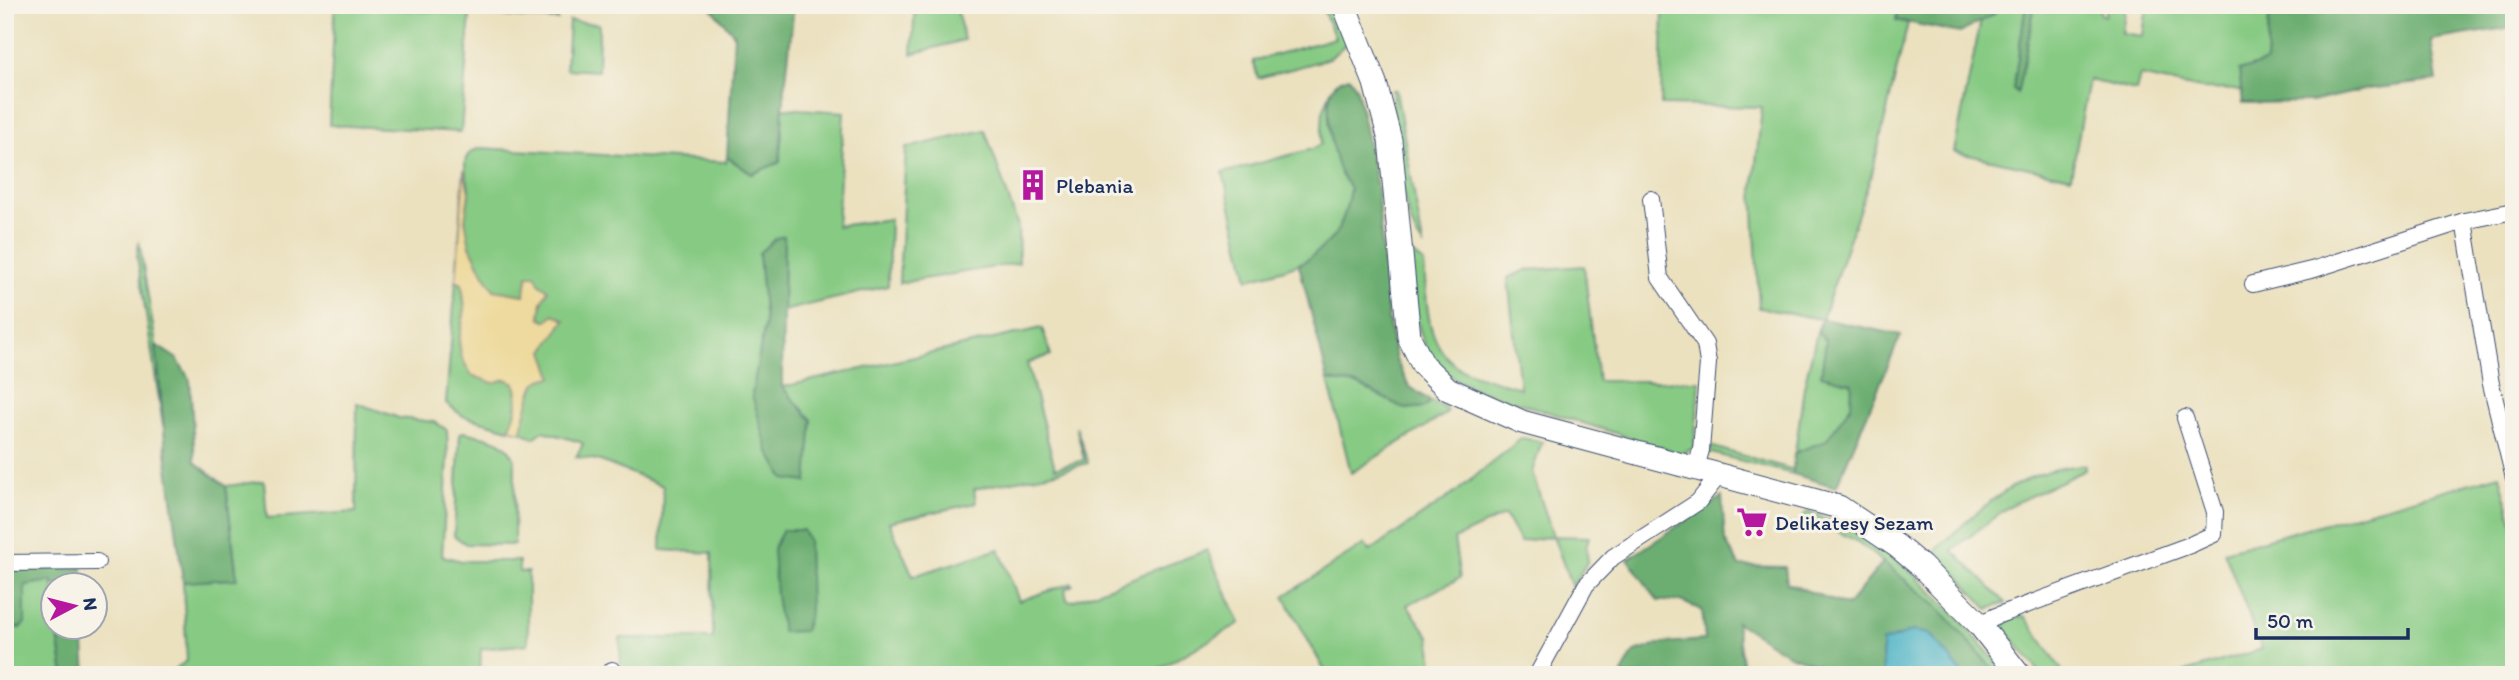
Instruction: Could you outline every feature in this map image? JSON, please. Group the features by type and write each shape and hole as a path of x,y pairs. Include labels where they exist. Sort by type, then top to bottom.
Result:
{"street":[{"path":"1344,5 1375,83 1390,140 1409,337 1423,366 1448,389 1522,422 1839,507 1905,552 1949,592 1979,624 2019,675"},
{"path":"1651,199 1660,278 1705,344 1708,363 1701,450 1696,468"},
{"path":"2253,284 2315,270 2464,221 2514,211"},
{"path":"2464,221 2491,384 2514,478"},
{"path":"1979,624 1996,615 2214,534 2215,512 2185,418"},
{"path":"1537,675 1586,585 1613,557 1698,502 1720,474"},
{"path":"5,563 97,562"}],"green space":[{"path":"335,5 470,14 461,132 329,125"},
{"path":"355,5 559,5 558,20"},
{"path":"709,5 794,5 780,162 752,174 727,157 734,34"},
{"path":"915,5 956,5 964,40 912,54"},
{"path":"1321,5 1333,5 1348,42 1331,57 1258,78 1253,61 1335,38"},
{"path":"1663,5 1898,5 1896,20 1908,23 1872,173 1822,319 1759,308 1753,190 1762,107 1661,105"},
{"path":"1898,5 1997,5 1995,13 1960,33 1896,20"},
{"path":"1997,5 2026,5 2013,90 2017,93 2035,5 2101,5 2100,14 2105,16 2107,5 2126,5 2122,33 2143,36 2147,5 2270,5 2266,63 2240,71 2242,90 2201,89 2140,76 2136,91 2089,80 2071,177 1954,152 1981,20 1995,13"},
{"path":"2026,5 2035,5 2018,91 2013,90"},
{"path":"2270,5 2514,5 2514,27 2431,40 2437,81 2368,89 2311,102 2243,103 2239,71 2266,62"},
{"path":"569,21 599,24 598,71 566,69"},
{"path":"1349,77 1357,89 1377,187 1388,318 1396,360 1409,386 1430,401 1425,407 1405,409 1359,385 1328,380 1299,265 1329,242 1340,225 1348,202 1350,188 1336,162 1329,106 1334,86"},
{"path":"1331,90 1330,115 1335,154 1350,188 1346,216 1339,231 1319,253 1292,266 1248,279 1223,173 1312,149 1321,144 1323,112"},
{"path":"1392,90 1396,90 1423,245 1415,232 1404,194"},
{"path":"783,108 844,112 837,226 890,219 888,286 783,311 784,237 759,253 765,323 752,395 812,420 782,387 1042,328 1051,355 1027,363 1055,468 1084,460 1076,426 1088,463 974,489 976,503 889,522 913,576 999,549 1019,601 1072,583 1073,585 1065,589 1067,600 1072,601 1207,550 1240,623 1148,675 621,675 620,638 713,638 712,553 661,550 663,486 598,460 576,457 583,444 580,442 543,431 534,438 522,432 525,411 541,364 547,321 540,317 542,302 524,295 494,291 479,266 466,229 469,193 465,160 473,151 481,148 726,162 727,157 752,174 780,162"},
{"path":"985,130 1018,226 1019,263 899,283 906,148"},
{"path":"784,236 782,387 812,420 807,482 784,479 768,450 752,395 765,323 759,253 776,238"},
{"path":"139,241 156,345 163,426 137,256"},
{"path":"1409,251 1424,263 1429,320 1433,334 1447,357 1458,367 1471,373 1520,388 1508,278 1527,270 1584,266 1598,381 1700,381 1694,448 1681,454 1472,388 1446,374 1433,360 1420,332"},
{"path":"456,281 462,284 465,309 459,341 506,379 515,383 516,406 509,429 463,416 446,403"},
{"path":"1822,319 1901,335 1836,487 1793,474 1794,453 1826,441 1851,405 1852,383 1821,375 1826,340 1817,332"},
{"path":"1817,332 1826,340 1852,383 1851,405 1826,441 1795,453 1804,387"},
{"path":"156,345 177,359 190,380 195,462 226,486 237,579 183,582 166,452"},
{"path":"1328,380 1359,385 1405,409 1425,407 1430,401 1446,409 1447,413 1351,473"},
{"path":"357,403 399,418 435,422 447,430 448,458 442,556 462,561 519,561 519,572 528,572 528,644 481,649 480,675 165,675 187,661 183,582 237,578 226,486 264,481 267,518 356,512"},
{"path":"460,433 501,443 507,447 515,461 514,544 466,544 454,536"},
{"path":"1522,438 1542,442 1532,472 1553,536 1520,542 1505,515 1454,539 1460,578 1407,605 1430,637 1433,667 1437,675 1327,675 1284,596 1365,544 1370,551 1456,492"},
{"path":"1706,445 1794,470 1793,474 1707,452"},
{"path":"2085,465 2085,470 2009,506 1952,550 2006,603 1988,609 1935,551 1985,506 2020,482 2061,468"},
{"path":"2500,475 2514,530 2514,675 2175,675 2262,649 2224,551"},
{"path":"1722,497 1725,541 1740,566 1785,567 1787,583 1847,606 1883,562 1938,607 1998,675 1964,675 1898,637 1882,642 1883,675 1834,675 1832,670 1787,654 1736,622 1744,675 1621,675 1634,652 1664,643 1705,640 1702,610 1680,601 1658,601 1628,559"},
{"path":"1808,512 1868,541 1919,579 2007,675 1998,675 1938,607 1858,542 1833,529 1803,519"},
{"path":"783,530 803,530 808,540 810,612 804,631 782,632 773,549"},
{"path":"1553,536 1589,537 1586,547 1588,561 1572,587"},
{"path":"82,567 82,572 38,572 38,583 25,585 25,623 20,628 6,626 5,570"},
{"path":"38,583 38,642 59,642 64,675 13,675 6,626 20,628 25,585"},
{"path":"2025,616 2065,675 2042,675 2003,627 2011,619"},
{"path":"59,642 84,642 86,675 64,675"}],"sand":[{"path":"464,169 469,193 465,220 470,246 494,290 524,295 528,275 536,275 539,283 548,290 542,302 540,317 547,321 554,314 565,320 544,351 553,377 534,386 522,432 509,429 517,406 515,383 506,379 493,383 471,375 461,356 459,341 465,309 462,284 456,281"}],"water":[{"path":"1914,631 1930,634 1964,675 1883,675 1882,642"}],"place":[{"name":"Plebania","path":"1033,185"},
{"name":"Delikatesy Sezam","path":"1752,522"}]}
